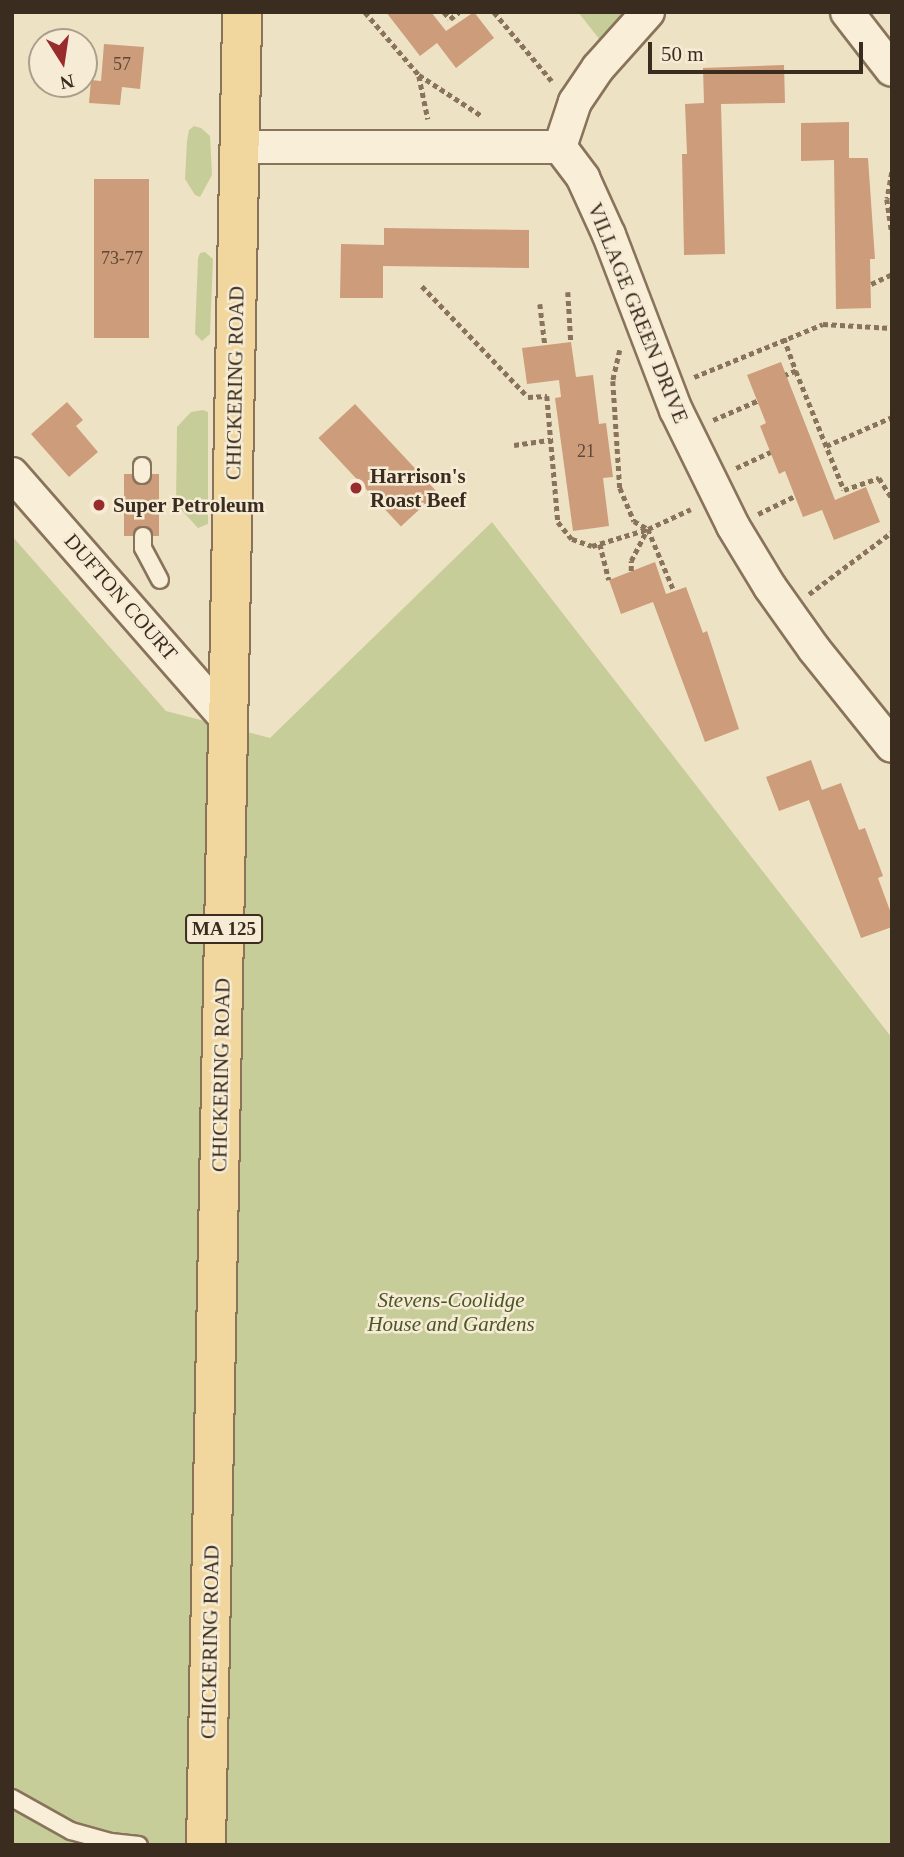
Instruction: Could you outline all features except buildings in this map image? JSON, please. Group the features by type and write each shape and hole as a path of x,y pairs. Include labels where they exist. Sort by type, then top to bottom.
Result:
{"main road":[{"name":"CHICKERING ROAD","path":"206,1845 242,12"}],"street":[{"path":"240,147 560,147 575,102 598,68 648,12"},
{"path":"847,12 892,70"},
{"name":"VILLAGE GREEN DRIVE","path":"560,147 583,178 624,268 686,432 733,526 787,611 837,679 892,746"},
{"name":"DUFTON COURT","path":"12,474 228,721"}],"lane":[{"path":"143,536 143,548 160,580"},
{"path":"12,1798 71,1831 111,1842 139,1845"}],"path":[{"path":"365,12 419,75 491,122"},
{"path":"444,12 450,19 459,12"},
{"path":"494,12 555,84"},
{"path":"419,75 429,123"},
{"path":"892,172 887,199 892,233"},
{"path":"871,284 892,274"},
{"path":"422,286 528,397 547,396 558,522 572,539 592,546 600,544 648,529 718,498"},
{"path":"568,292 571,342"},
{"path":"540,304 545,345"},
{"path":"669,389 784,338 823,324 892,328"},
{"path":"649,334 620,348 613,382 620,488 634,521 648,529 674,591"},
{"path":"784,338 844,490 879,478 892,498"},
{"path":"786,375 796,371"},
{"path":"686,432 757,401"},
{"path":"826,446 892,416"},
{"path":"514,445 551,440"},
{"path":"733,526 795,496"},
{"path":"631,571 631,561 648,529"},
{"path":"787,611 892,532"},
{"path":"600,544 609,579"}],"green space":[{"path":"578,12 626,12 600,40"},
{"path":"194,126 210,136 212,175 200,197 195,195 185,179 187,141 189,130"},
{"path":"205,252 213,259 210,334 202,341 195,334 198,258 200,253"},
{"path":"191,412 208,412 208,524 198,528 176,504 177,427"},
{"name":"Stevens-Coolidge House and Gardens","path":"492,522 892,1038 892,1845 12,1845 12,536 166,711 270,738"}],"place":[{"name":"Harrison's Roast Beef","path":"356,488"},
{"name":"Super Petroleum","path":"99,505"}]}
